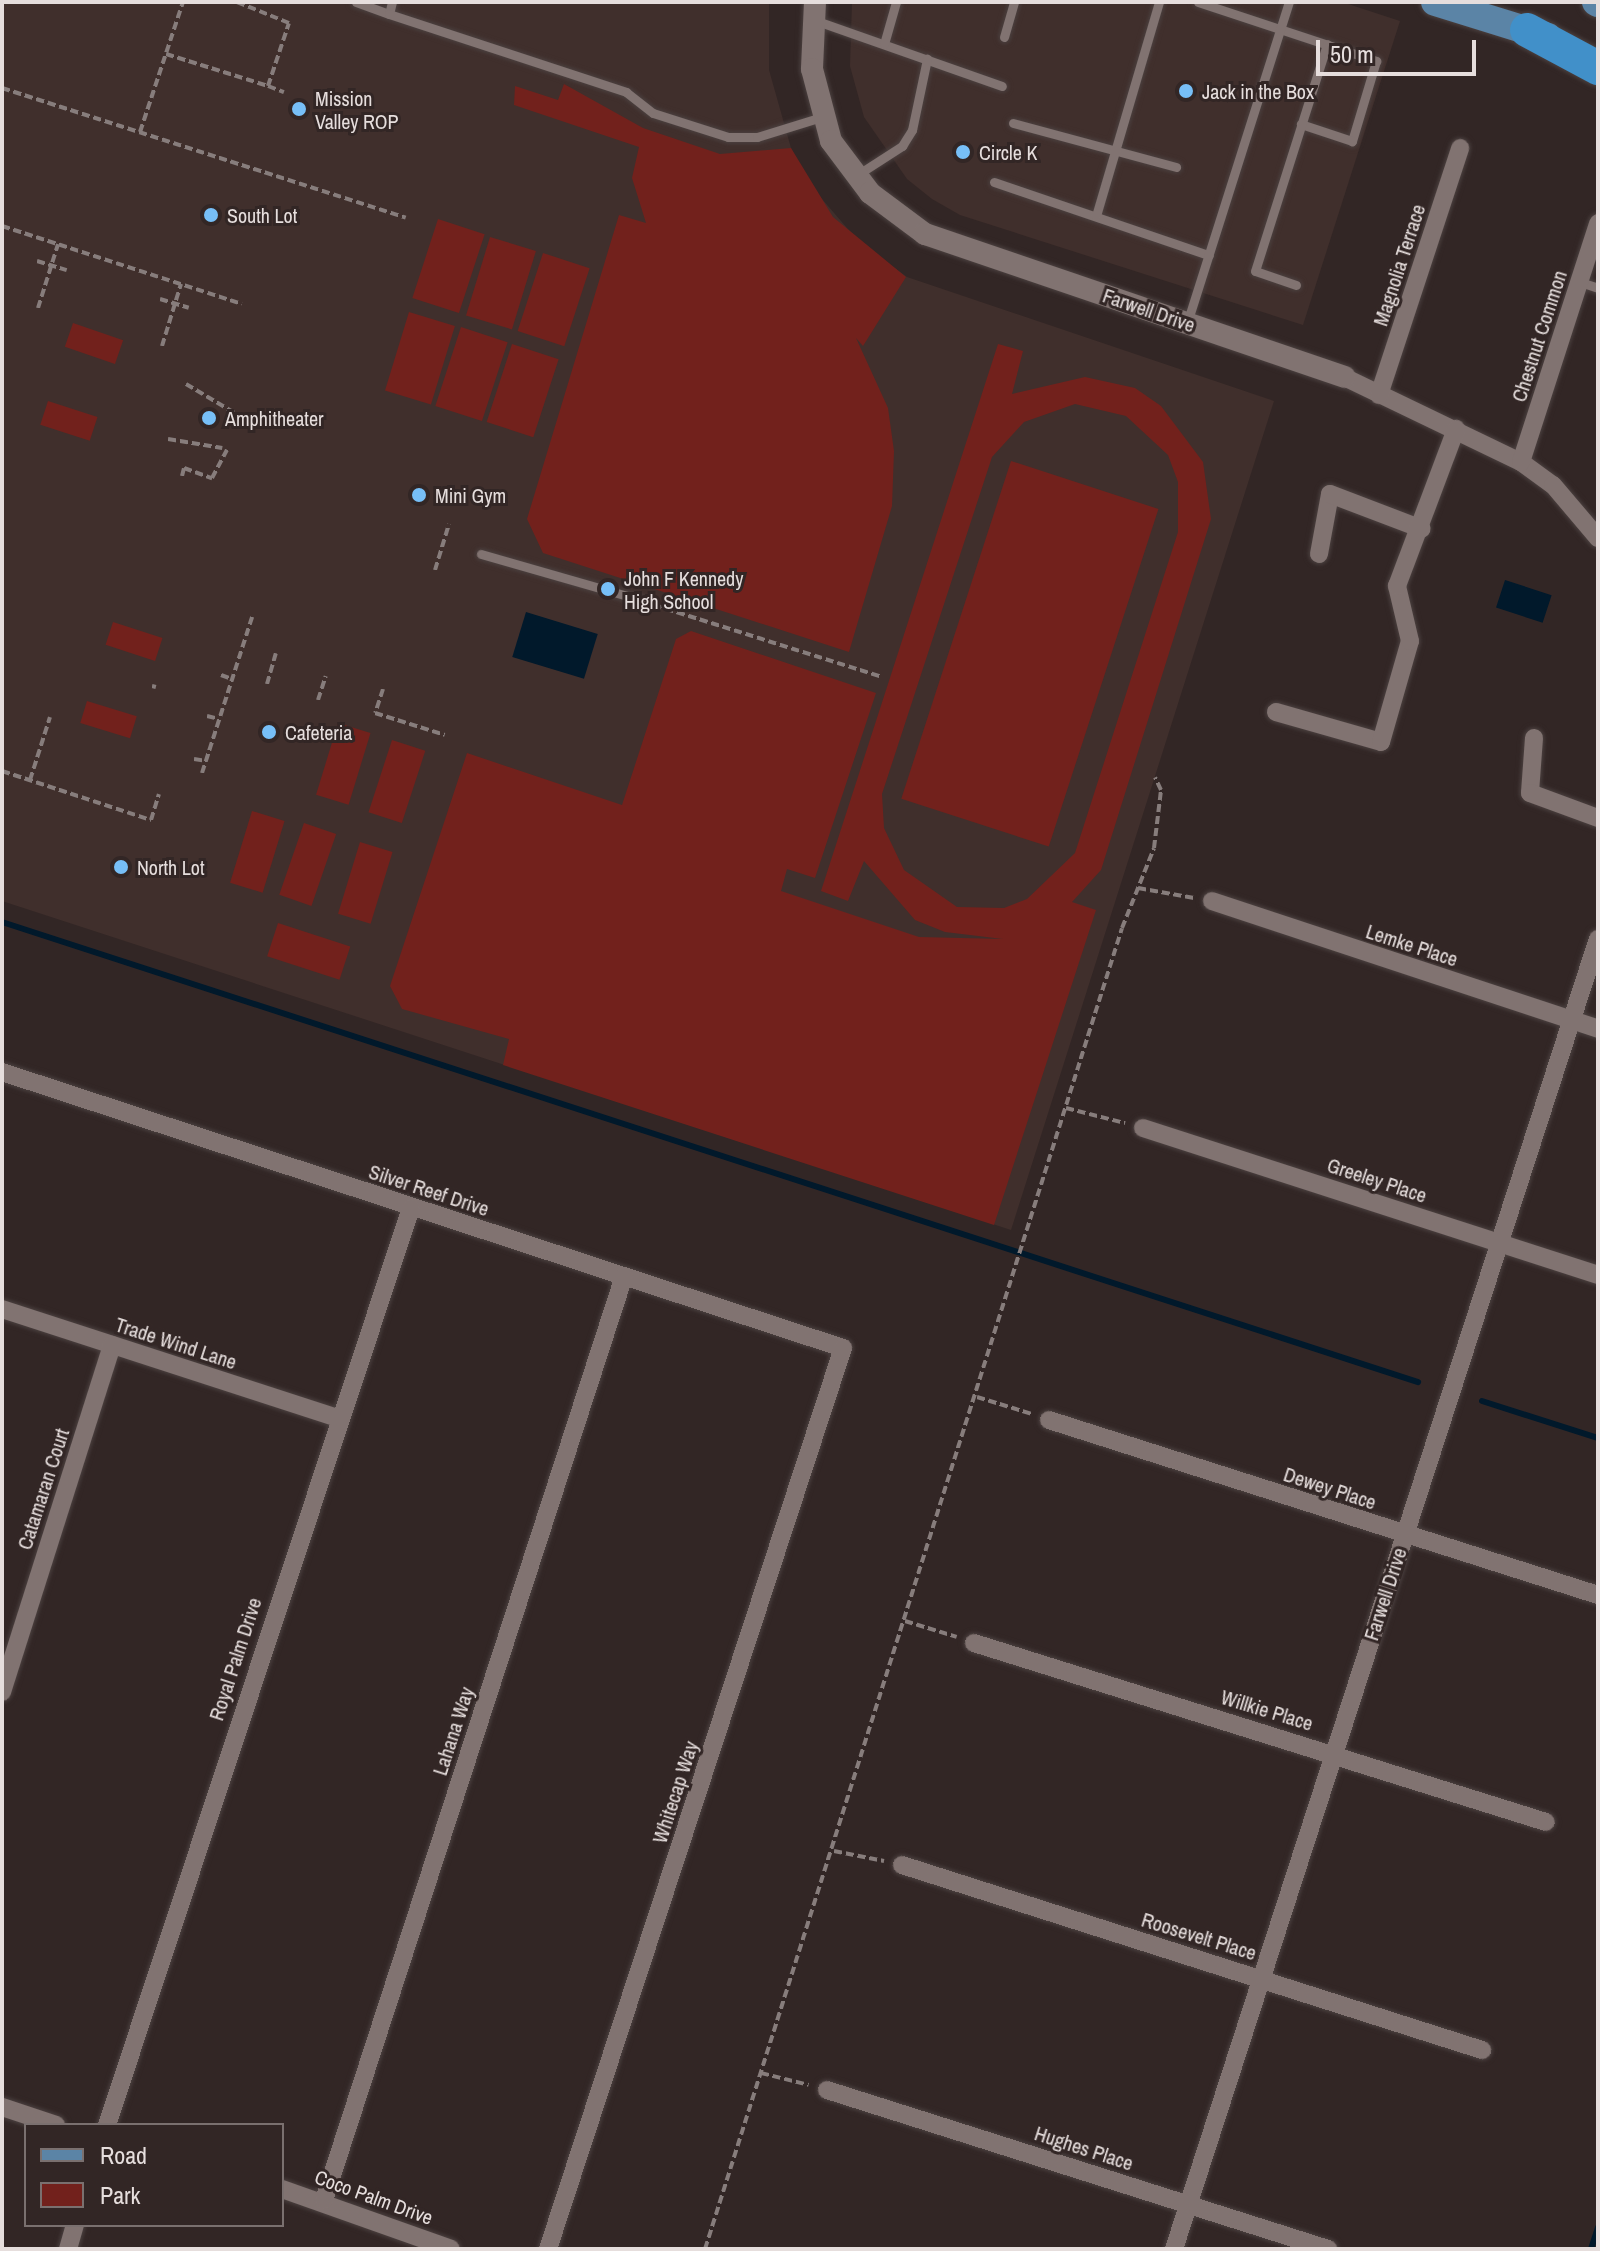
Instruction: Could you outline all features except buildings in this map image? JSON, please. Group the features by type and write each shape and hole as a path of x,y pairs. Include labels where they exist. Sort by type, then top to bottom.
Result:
{"highway":[{"path":"1527,30 1598,68"}],"main road":[{"path":"1435,2 1598,54"}],"street":[{"name":"Farwell Drive","path":"814,11 812,69 831,141 857,175 925,234 1344,377 1521,462 1553,485 1598,538"},
{"name":"Magnolia Terrace","path":"1379,395 1460,148"},
{"name":"Chestnut Common","path":"1521,462 1589,285 1598,223"},
{"path":"1276,712 1381,742 1410,641 1397,586 1422,529 1456,429"},
{"path":"1319,554 1330,494 1422,529"},
{"path":"1534,738 1530,793 1598,818"},
{"name":"Lemke Place","path":"1212,901 1598,1029"},
{"name":"Farwell Drive","path":"1174,2249 1598,939"},
{"name":"Silver Reef Drive","path":"2,1072 843,1348"},
{"name":"Greeley Place","path":"1143,1128 1598,1275"},
{"name":"Royal Palm Drive","path":"108,2123 337,1418 411,1208"},
{"name":"Lahana Way","path":"324,2200 624,1276"},
{"name":"Trade Wind Lane","path":"2,1309 337,1418"},
{"name":"Catamaran Court","path":"2,1692 112,1345"},
{"name":"Whitecap Way","path":"548,2249 843,1348"},
{"name":"Dewey Place","path":"1049,1420 1598,1595"},
{"name":"Willkie Place","path":"974,1643 1546,1822"},
{"name":"Roosevelt Place","path":"902,1865 1482,2050"},
{"name":"Hughes Place","path":"827,2090 1328,2249"},
{"path":"2,2107 50,2123"},
{"name":"Coco Palm Drive","path":"284,2190 324,2200 451,2249"},
{"path":"68,2249 74,2227"}],"lane":[{"path":"356,2 626,92 653,113 728,137 757,137 825,116"},
{"path":"389,14 392,2"},
{"path":"884,44 896,2"},
{"path":"1004,37 1014,2"},
{"path":"1096,216 1159,2"},
{"path":"1198,2 1376,61 1352,141 1301,124"},
{"path":"1187,323 1289,2"},
{"path":"814,11 884,44 1002,86"},
{"path":"1296,285 1255,271 1327,44"},
{"path":"857,175 902,146 912,130 927,59"},
{"path":"1013,123 1176,167"},
{"path":"994,182 1209,255"},
{"path":"481,554 641,600"}],"path":[{"path":"140,132 183,2"},
{"path":"237,2 289,23 268,86"},
{"path":"166,54 284,92"},
{"path":"2,88 406,218"},
{"path":"2,226 242,304"},
{"path":"38,308 58,244"},
{"path":"37,261 67,270"},
{"path":"162,346 181,284"},
{"path":"160,299 189,308"},
{"path":"186,384 238,415"},
{"path":"168,439 224,449 212,478 184,468 182,476"},
{"path":"435,570 449,524"},
{"path":"641,600 882,677"},
{"path":"202,773 252,617"},
{"path":"267,684 276,653"},
{"path":"221,675 232,679"},
{"path":"318,700 326,676"},
{"path":"383,689 375,713 445,735"},
{"path":"207,716 219,719"},
{"path":"30,780 50,717"},
{"path":"194,759 206,761"},
{"path":"2,771 151,820 159,794"},
{"path":"705,2249 1029,1237 1066,1108 1154,848 1161,790 1155,777"},
{"path":"1138,888 1212,901"},
{"path":"1066,1108 1143,1128"},
{"path":"977,1397 1049,1420"},
{"path":"905,1621 974,1643"},
{"path":"832,1851 902,1865"},
{"path":"761,2073 827,2090"}],"shaded area":[{"name":"John F Kennedy High School","path":"2,2 769,2 769,70 791,148 809,184 860,243 907,277 1274,401 1011,1230 2,901"},
{"path":"852,2 1342,2 1400,21 1303,325 960,215 932,199 907,179 864,117 850,66"}],"green space":[{"path":"564,84 643,128 720,154 791,148 833,217 906,277 863,346 856,338 888,408 894,451 892,506 849,652 543,553 527,519 619,215 646,223 632,178 639,147 514,105 515,86 558,100"},
{"path":"438,219 485,234 459,313 412,298"},
{"path":"490,237 536,251 512,329 466,315"},
{"path":"543,253 590,268 564,346 518,331"},
{"path":"409,312 455,326 431,404 385,390"},
{"path":"73,323 123,340 115,364 65,347"},
{"path":"461,327 508,342 482,421 435,406"},
{"path":"512,344 559,359 533,437 487,422"},
{"path":"998,344 1023,351 1012,394 1085,377 1135,388 1161,406 1203,462 1211,519 1101,870 1072,902 1096,910 994,1225 503,1065 509,1039 402,1009 390,986 467,753 622,805 676,639 691,631 876,693 815,878 787,869 781,891 919,937 1003,939 945,932 915,920 864,861 848,901 821,891","holes":["1075,404 1126,416 1168,455 1178,482 1178,532 1075,853 1027,899 1004,908 957,907 904,870 884,828 882,794 992,457 1024,422"]},
{"path":"48,401 97,417 90,441 40,425"},
{"path":"1011,461 1158,509 1049,847 901,799"},
{"path":"113,622 162,638 155,661 106,645"},
{"path":"87,701 137,716 130,738 80,723"},
{"path":"338,723 371,733 349,805 316,795"},
{"path":"392,740 425,751 402,823 369,812"},
{"path":"252,811 285,821 263,893 230,883"},
{"path":"304,823 336,834 311,906 279,895"},
{"path":"360,842 393,852 371,924 338,914"},
{"path":"278,923 350,946 339,980 267,956"}],"water":[{"path":"1505,580 1552,595 1543,623 1496,608"},
{"path":"526,612 598,634 584,679 512,657"}],"waterway":[{"path":"2,922 1418,1382"},
{"path":"1482,1401 1598,1438"},
{"path":"1591,2249 1598,2227"}],"place":[{"name":"Jack in the Box","path":"1186,91"},
{"name":"Mission Valley ROP","path":"299,109"},
{"name":"Circle K","path":"963,152"},
{"name":"South Lot","path":"211,215"},
{"name":"Amphitheater","path":"209,418"},
{"name":"Mini Gym","path":"419,495"},
{"name":"John F Kennedy High School","path":"608,589"},
{"name":"Cafeteria","path":"269,732"},
{"name":"North Lot","path":"121,867"}]}
